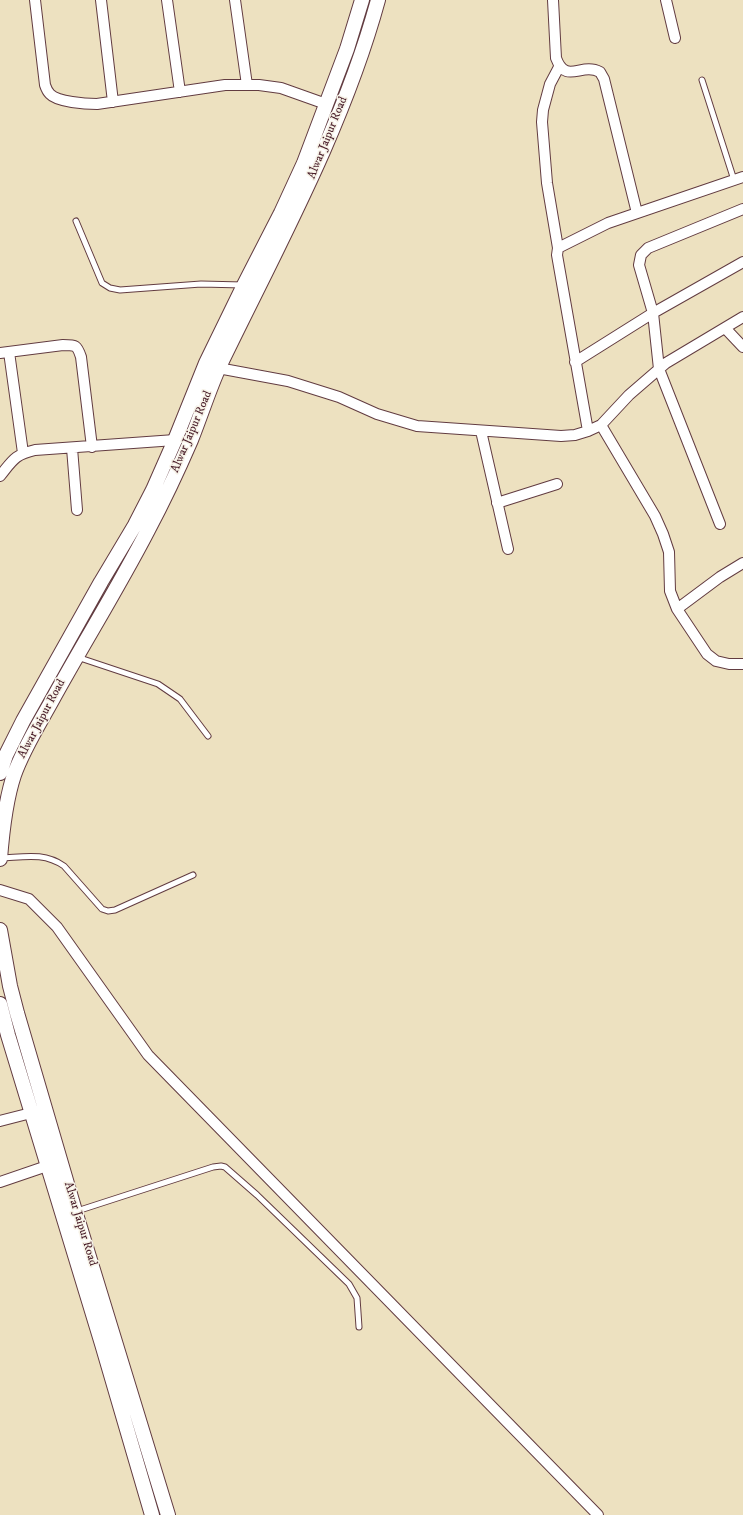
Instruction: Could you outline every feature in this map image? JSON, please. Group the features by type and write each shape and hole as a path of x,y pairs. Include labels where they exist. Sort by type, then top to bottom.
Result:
{"main road":[{"name":"Alwar Jaipur Road","path":"0,858 5,796 22,755 149,528 191,439 212,366 244,285 281,213 304,163 346,49 362,0"},
{"name":"Alwar Jaipur Road","path":"0,773 6,755 23,721 101,582 135,526 175,440 212,366 304,197 357,67 378,0"},
{"name":"Alwar Jaipur Road","path":"0,930 12,993 75,1211 168,1515"},
{"name":"Alwar Jaipur Road","path":"0,1004 31,1113 102,1344 152,1515"},
{"path":"41,1146 55,1142"}],"street":[{"path":"35,0 45,85 49,93 56,98 86,104 113,102 225,85 247,85 281,88 326,104"},
{"path":"101,0 113,102"},
{"path":"167,0 180,92"},
{"path":"236,0 247,85"},
{"path":"553,0 556,58 559,67 563,71 568,72 591,69 600,72 604,79 637,213"},
{"path":"666,0 675,38"},
{"path":"559,67 550,84 543,110 542,122 547,183 558,248 557,255 588,431"},
{"path":"558,248 608,223 738,178"},
{"path":"720,524 659,368 653,313 639,265 641,255 648,248 743,209"},
{"path":"575,362 653,313 743,262"},
{"path":"212,366 288,381 340,396 377,414 417,426 561,436 574,435 601,425 629,395 659,368 743,317"},
{"path":"725,328 743,347"},
{"path":"23,453 5,353 63,344 74,345 78,348 81,357 92,447"},
{"path":"601,425 655,516 663,534 669,552 670,591 677,609 707,654 716,661 729,664 743,664"},
{"path":"481,431 508,549"},
{"path":"0,476 17,456 35,450 175,440"},
{"path":"72,448 77,510"},
{"path":"497,503 557,484"},
{"path":"677,609 720,577 743,563"},
{"path":"0,890 29,899 57,927 148,1055 598,1515"},
{"path":"0,1121 31,1113"},
{"path":"0,1182 47,1166"}],"lane":[{"path":"702,80 738,178"},
{"path":"76,221 102,283 110,288 120,290 201,284 244,285"},
{"path":"76,657 158,684 180,699 208,736"},
{"path":"0,858 40,856 58,862 64,866 102,909 108,911 115,910 193,875"},
{"path":"75,1211 213,1167 225,1167 257,1195 349,1284 357,1298 359,1327"}]}
